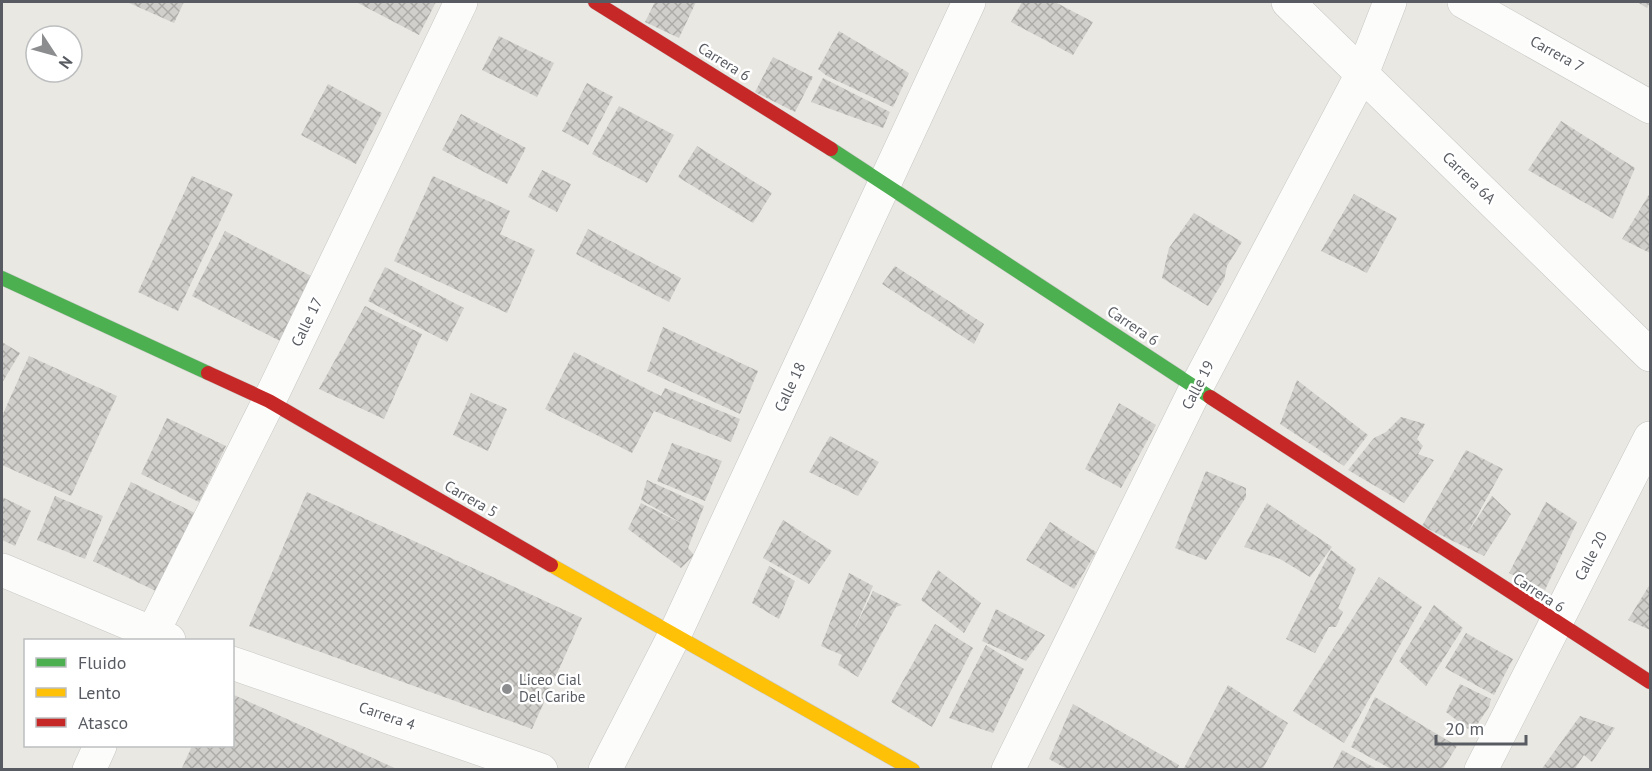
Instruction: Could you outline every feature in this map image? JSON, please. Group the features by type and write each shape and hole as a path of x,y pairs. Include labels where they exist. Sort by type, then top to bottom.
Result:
{"street":[{"name":"Calle 17","path":"157,639 461,2"},
{"name":"Carrera 6","path":"595,2 886,183 1557,624 1650,682"},
{"name":"Calle 18","path":"605,770 674,636 969,2"},
{"name":"Carrera 6A","path":"1288,2 1650,355"},
{"name":"Calle 19","path":"1008,770 1196,388 1362,74 1390,2"},
{"name":"Carrera 7","path":"1464,2 1650,107"},
{"name":"Carrera 5","path":"2,278 269,401 674,636 913,770"},
{"name":"Calle 20","path":"1481,770 1650,438"},
{"path":"2,570 157,639"},
{"name":"Carrera 4","path":"234,664 541,770"},
{"path":"88,770 100,747"}],"building":[{"path":"127,2 184,2 174,23"},
{"path":"356,2 436,2 419,35"},
{"path":"655,2 696,2 679,38 645,22"},
{"path":"1022,2 1055,2 1093,22 1073,55 1011,22"},
{"path":"1637,2 1650,2 1647,8"},
{"path":"839,31 909,73 893,107 827,76 818,69"},
{"path":"499,36 554,63 537,97 482,70"},
{"path":"773,57 813,77 795,112 755,92"},
{"path":"823,78 890,112 883,128 811,102"},
{"path":"587,83 613,97 588,145 562,131"},
{"path":"328,84 382,113 356,164 301,135"},
{"path":"619,106 674,135 647,183 592,154"},
{"path":"461,114 526,148 507,184 442,150"},
{"path":"1561,121 1635,168 1613,219 1528,170"},
{"path":"697,146 772,193 753,223 678,177"},
{"path":"542,170 571,184 557,212 528,197"},
{"path":"192,176 233,194 178,311 138,292"},
{"path":"433,176 510,211 500,234 535,250 507,313 394,261"},
{"path":"1650,193 1650,253 1622,239"},
{"path":"1354,194 1397,218 1367,273 1321,251"},
{"path":"1194,213 1242,242 1227,266 1224,280 1208,306 1162,278 1169,248"},
{"path":"588,229 681,278 669,302 576,254"},
{"path":"225,231 317,279 284,343 192,296"},
{"path":"895,266 984,324 974,344 882,284"},
{"path":"385,267 464,308 447,342 368,301"},
{"path":"365,306 422,334 384,419 319,389"},
{"path":"663,327 758,371 740,414 647,371"},
{"path":"2,342 20,353 2,383"},
{"path":"574,352 661,396 665,388 740,419 731,442 654,411 632,453 545,409"},
{"path":"29,356 117,396 71,496 2,465 2,416"},
{"path":"1297,380 1368,435 1344,466 1280,424"},
{"path":"471,393 507,409 488,451 453,435"},
{"path":"1119,403 1156,425 1121,488 1085,469"},
{"path":"1401,417 1425,424 1417,439 1423,446 1418,454 1434,460 1404,503 1348,470 1374,438 1386,432"},
{"path":"167,418 226,446 199,502 141,474"},
{"path":"830,436 879,462 858,496 809,472"},
{"path":"672,443 722,461 705,501 657,481"},
{"path":"1466,450 1503,469 1467,534 1492,496 1511,514 1484,556 1422,526"},
{"path":"1206,471 1246,488 1246,497 1206,560 1175,548"},
{"path":"647,480 704,506 688,548 694,555 681,568 628,529 641,503 687,526 641,500"},
{"path":"131,482 197,514 160,593 93,561"},
{"path":"307,492 582,618 532,729 249,626"},
{"path":"55,496 103,516 85,559 37,540"},
{"path":"2,497 31,511 15,546 2,540"},
{"path":"1546,502 1577,522 1545,590 1509,573"},
{"path":"1267,503 1332,547 1310,577 1280,559 1244,547"},
{"path":"783,520 832,551 809,584 763,558"},
{"path":"1050,522 1096,552 1074,589 1026,560"},
{"path":"1331,550 1356,569 1338,608 1343,612 1336,627 1329,627 1315,653 1286,639"},
{"path":"769,566 795,581 779,619 752,603"},
{"path":"938,570 981,603 964,633 921,600"},
{"path":"849,573 873,586 852,634 873,591 902,605 896,607 858,677 838,665 842,655 821,646"},
{"path":"1379,577 1422,607 1344,743 1293,711"},
{"path":"1650,584 1650,630 1628,620"},
{"path":"1434,605 1463,628 1426,686 1399,661"},
{"path":"996,609 1045,635 1026,661 982,641"},
{"path":"935,624 973,648 932,727 891,702"},
{"path":"1466,633 1513,659 1494,695 1445,668"},
{"path":"986,645 1024,669 993,733 949,718"},
{"path":"1460,684 1491,699 1489,707 1472,732 1446,712"},
{"path":"1228,685 1288,723 1262,770 1183,770"},
{"path":"234,695 399,770 181,770 192,747 234,747"},
{"path":"1375,697 1457,746 1442,770 1393,770 1351,747"},
{"path":"1073,704 1179,765 1177,770 1069,770 1049,759"},
{"path":"1580,716 1615,728 1592,762 1584,755 1574,770 1541,770"},
{"path":"1342,750 1379,770 1332,770"}],"traffic: fast":[{"path":"831,149 1210,397"},
{"path":"2,278 208,373"}],"traffic: slow":[{"path":"551,565 913,770"}],"traffic: jam":[{"path":"595,2 831,149"},
{"path":"208,373 269,401 551,565"},
{"path":"1210,397 1650,682"}],"place":[{"name":"Liceo Cial Del Caribe","path":"507,689"}]}
